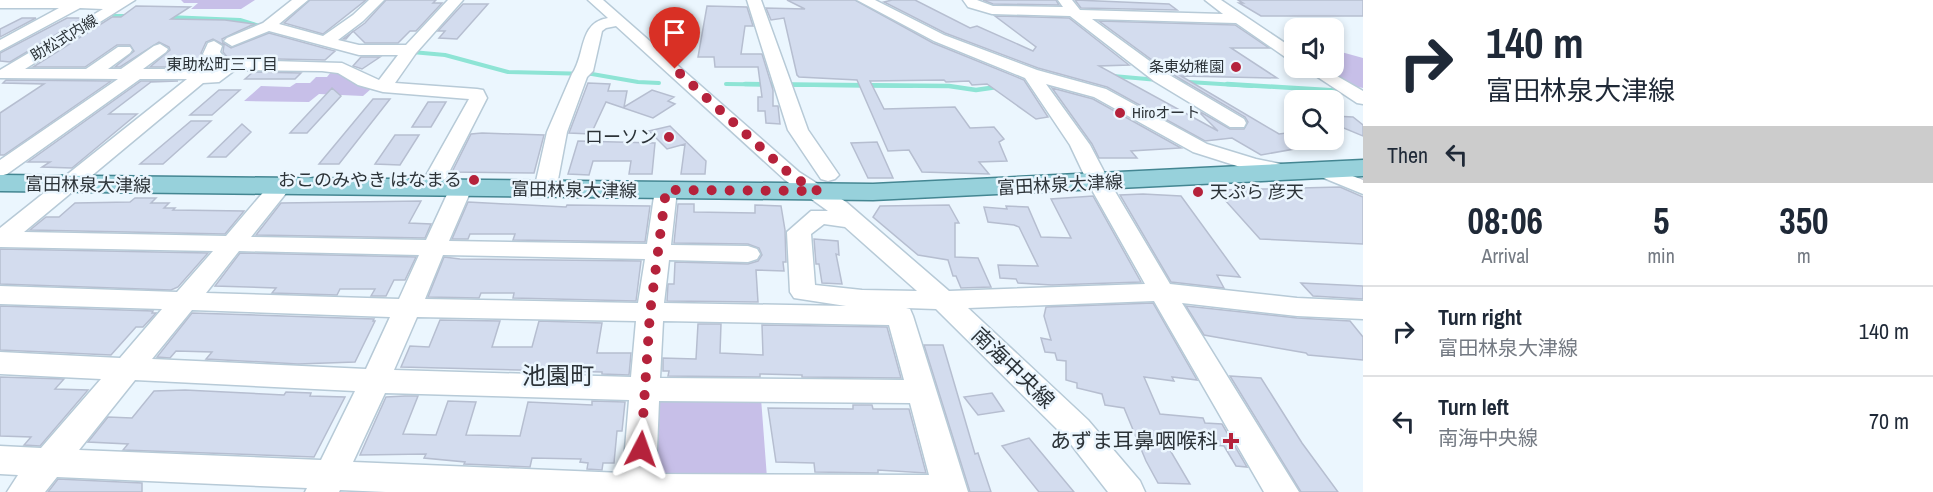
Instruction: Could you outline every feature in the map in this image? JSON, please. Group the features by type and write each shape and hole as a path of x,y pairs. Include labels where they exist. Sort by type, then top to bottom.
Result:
{"main road":[{"name":"富田林泉大津線","path":"0,183 545,190 666,190 823,183 950,190 1363,168"}],"street":[{"path":"232,41 264,28 301,0"},
{"path":"326,42 358,18 377,0"},
{"path":"383,87 409,51 456,0"},
{"path":"595,0 792,176 823,183"},
{"path":"754,0 798,130 823,183"},
{"path":"864,0 939,38 1042,80 1100,93 1200,148 1253,165 1288,171"},
{"path":"970,0 973,4 992,10 1072,9 1240,19"},
{"path":"1212,0 1284,49"},
{"path":"0,4 123,3"},
{"name":"助松式内線","path":"2,75 123,3"},
{"path":"8,17 33,4"},
{"path":"0,46 78,4"},
{"path":"1072,9 1160,77 1237,123"},
{"path":"545,190 557,132 579,75 585,72 595,30 601,24 619,21"},
{"path":"240,22 359,50 409,51"},
{"path":"0,239 201,76 217,58 211,54 214,46"},
{"path":"0,170 132,73 160,49"},
{"path":"91,73 124,50"},
{"path":"2,75 132,73 213,78 231,65 322,66 342,68 364,81 383,87 477,94 478,98 430,188"},
{"path":"1328,78 1363,99"},
{"path":"1042,80 1162,292 1282,492"},
{"path":"1343,88 1363,88"},
{"path":"1320,170 1363,188"},
{"name":"南海中央線","path":"823,183 838,207 852,221 943,300 1077,429 1128,492"},
{"path":"24,492 280,187"},
{"path":"326,484 375,381 460,188"},
{"path":"638,491 650,313 666,190"},
{"path":"805,303 799,232 819,216 852,221"},
{"path":"0,239 434,249 658,251 748,255"},
{"path":"0,295 650,313 862,299 943,300 1162,292 1297,308 1363,310"},
{"path":"0,460 326,484 638,491 950,491 900,316 805,303"},
{"path":"0,363 375,381 646,390 921,392"}],"shaded area":[{"path":"181,0 255,0 241,9 191,9 198,3 184,3"},
{"path":"1344,53 1363,58 1363,88 1334,82 1328,78 1344,78"},
{"path":"331,72 338,73 371,89 363,96 319,94 309,102 244,101 261,86 290,87 296,83 310,83 316,77 327,77"},
{"path":"659,397 761,398 767,478 647,476"}],"building":[{"path":"310,0 366,0 323,34 284,23"},
{"path":"386,0 436,0 433,3 442,3 416,31 410,31 398,43 365,43 353,31 365,23"},
{"path":"787,0 855,0 933,43 1024,80 1048,117 1036,119 987,84 972,85 969,81 946,82 944,80 870,81 884,109 955,107 970,128 994,127 1004,139 999,142 1007,161 979,162 989,174 922,172 909,150 888,151 857,80 799,77 797,75 784,18 771,20 766,8 805,9"},
{"path":"915,0 970,28 977,26 1033,51 1036,47 995,16 1069,18 1129,65 1099,66 1218,131 1197,110 1230,129 1244,129 1248,122 1245,117 1167,71 1099,21 1235,25 1269,48 1231,48 1277,78 1181,76 1279,134 1284,133 1284,150 1288,150 1261,155 1232,138 1205,141 1107,87 1038,68 945,33 884,2"},
{"path":"983,0 1056,0 1059,5 993,4"},
{"path":"1075,0 1169,4 1177,10 1081,8"},
{"path":"1238,0 1363,0 1363,16 1261,16 1239,3 1243,3"},
{"path":"463,4 488,4 457,39 439,38 445,31 438,31"},
{"path":"136,6 190,7 171,19 225,20 254,24 222,39 223,43 231,48 269,33 335,51 325,60 228,58 223,52 224,45 213,39 206,42 201,53 204,59 197,67 150,67 170,50 169,47 159,42 120,67 115,67 134,51 130,45 117,45 85,67 33,67 112,17 121,17"},
{"path":"707,6 747,7 753,26 745,26 741,54 762,54 773,90 773,106 778,106 780,124 766,123 765,111 758,111 758,97 762,97 758,67 715,67 714,57 698,57"},
{"path":"22,18 36,18 0,37 0,29"},
{"path":"67,18 84,18 10,62 0,61 0,53"},
{"path":"361,57 380,57 362,69 353,66"},
{"path":"253,72 301,73 295,79 245,79"},
{"path":"6,80 111,81 4,155 0,155 0,113 44,84 3,83"},
{"path":"141,81 178,81 151,82 109,114 137,114 72,168 42,167 50,162 28,162"},
{"path":"588,83 610,84 608,91 627,91 624,107 652,90 674,97 668,101 675,104 653,118 606,102 591,134 569,133"},
{"path":"332,88 341,96 307,133 290,133"},
{"path":"1052,88 1093,99 1181,148 1131,151 1137,158 1099,158 1092,144"},
{"path":"219,90 240,90 212,115 190,115"},
{"path":"373,99 390,99 339,164 319,164"},
{"path":"428,102 446,102 431,127 412,127"},
{"path":"1344,117 1353,117 1363,125 1363,136 1344,128"},
{"path":"191,121 211,121 163,164 140,164"},
{"path":"242,124 251,132 226,157 208,157"},
{"path":"670,126 706,161 705,174 681,174 685,144 667,149 649,131"},
{"path":"471,134 544,135 534,173 452,172"},
{"path":"395,135 419,135 400,165 375,164"},
{"path":"578,141 655,143 652,174 629,174 631,161 593,161 589,175 568,174"},
{"path":"877,142 893,178 868,178 851,143"},
{"path":"1340,187 1363,197 1363,244 1260,239 1216,190"},
{"path":"1120,195 1181,196 1240,277 1217,275 1224,288 1171,282"},
{"path":"1093,196 1141,282 1052,285 1018,283 1016,279 1000,278 998,265 1038,266 1019,227 988,222 984,207 1007,209 1006,206 1028,207 1041,237 1071,238 1051,199"},
{"path":"135,198 156,198 151,203 169,203 164,208 175,208 173,210 244,211 225,234 30,230 46,217 59,217 75,203 130,202"},
{"path":"421,201 409,223 431,224 425,238 256,235 281,203"},
{"path":"468,202 566,207 567,205 650,206 645,242 513,240 515,234 470,234 468,239 452,239"},
{"path":"678,204 694,204 694,212 755,213 755,205 781,206 785,230 784,271 756,270 758,302 667,301 668,284 674,284 675,262 748,264 758,261 762,255 759,248 748,244 674,243"},
{"path":"949,205 959,223 955,223 955,257 978,258 991,287 961,288 956,276 953,276 948,260 918,255 873,217 880,206"},
{"path":"814,239 838,241 839,255 836,254 842,284 822,283 819,264 816,264"},
{"path":"0,249 208,253 178,287 171,290 0,284"},
{"path":"240,253 416,257 405,280 394,280 386,296 371,296 375,289 340,289 337,295 272,293 276,288 215,286"},
{"path":"444,257 641,261 636,301 513,298 514,293 481,293 479,298 428,297"},
{"path":"1301,283 1363,286 1363,299 1313,296"},
{"path":"1153,303 1197,380 1172,377 1174,381 1144,377 1160,414 1203,418 1205,423 1222,424 1247,467 1236,466 1224,446 1164,440 1190,484 1158,483 1146,461 1124,408 1105,405 1102,394 1077,388 1077,383 1066,380 1066,361 1057,360 1055,353 1045,352 1041,338 1051,340 1044,316 1046,307"},
{"path":"0,306 153,311 152,313 156,313 143,327 136,327 111,355 0,350"},
{"path":"1186,306 1297,318 1350,321 1363,337 1363,360 1308,355 1204,335"},
{"path":"192,313 374,319 375,321 355,362 298,364 206,359 212,352 176,351 170,358 157,357"},
{"path":"440,320 500,321 492,347 532,347 539,321 602,323 597,353 631,353 629,375 602,374 602,372 401,367 410,346 429,347"},
{"path":"698,324 721,324 720,353 763,355 762,325 887,327 901,378 802,377 802,375 760,374 760,377 668,376 669,371 663,371 663,358 696,359"},
{"path":"924,345 943,345 975,454 978,453 991,492 970,492"},
{"path":"1230,376 1261,378 1302,443 1338,492 1301,492"},
{"path":"0,377 64,379 55,389 88,390 40,446 24,445 31,437 0,436"},
{"path":"185,390 284,395 286,392 311,393 310,396 345,397 314,457 123,450 128,444 88,442 108,417 132,418 154,391"},
{"path":"992,393 1004,411 978,415 964,397"},
{"path":"418,396 403,434 436,435 448,401 476,402 466,435 520,436 528,402 592,405 592,401 625,402 622,431 617,431 614,463 603,463 602,470 587,469 588,463 580,462 581,459 532,458 530,467 464,464 465,462 424,458 426,454 360,455 386,397"},
{"path":"853,405 872,405 873,409 909,409 926,473 878,470 878,473 815,472 814,463 776,462 768,408 853,409"},
{"path":"1029,438 1074,492 1039,492 1002,446"},
{"path":"58,479 142,483 142,492 48,492"}],"waterway":[{"path":"114,16 129,16"},
{"path":"168,17 240,20 263,27"},
{"path":"412,52 445,55 508,72 592,74 638,82 659,83"},
{"path":"1113,76 1158,80"},
{"path":"1173,81 1252,86"},
{"path":"726,84 912,86"},
{"path":"745,84 949,86 976,90 997,87"},
{"path":"1227,84 1326,90"}],"place":[{"name":"条東幼稚園","path":"1236,67"},
{"name":"Hiroオート","path":"1120,113"},
{"name":"ローソン","path":"669,137"},
{"name":"おこのみやき はなまる","path":"474,180"},
{"name":"天ぷら 彦天","path":"1198,192"},
{"name":"あずま耳鼻咽喉科","path":"1231,441"}],"district":[{"name":"東助松町三丁目","path":"222,64"},
{"name":"池園町","path":"558,376"}],"route":[{"path":"641,449 650,313 666,190 818,191 792,176 675,69"}]}
